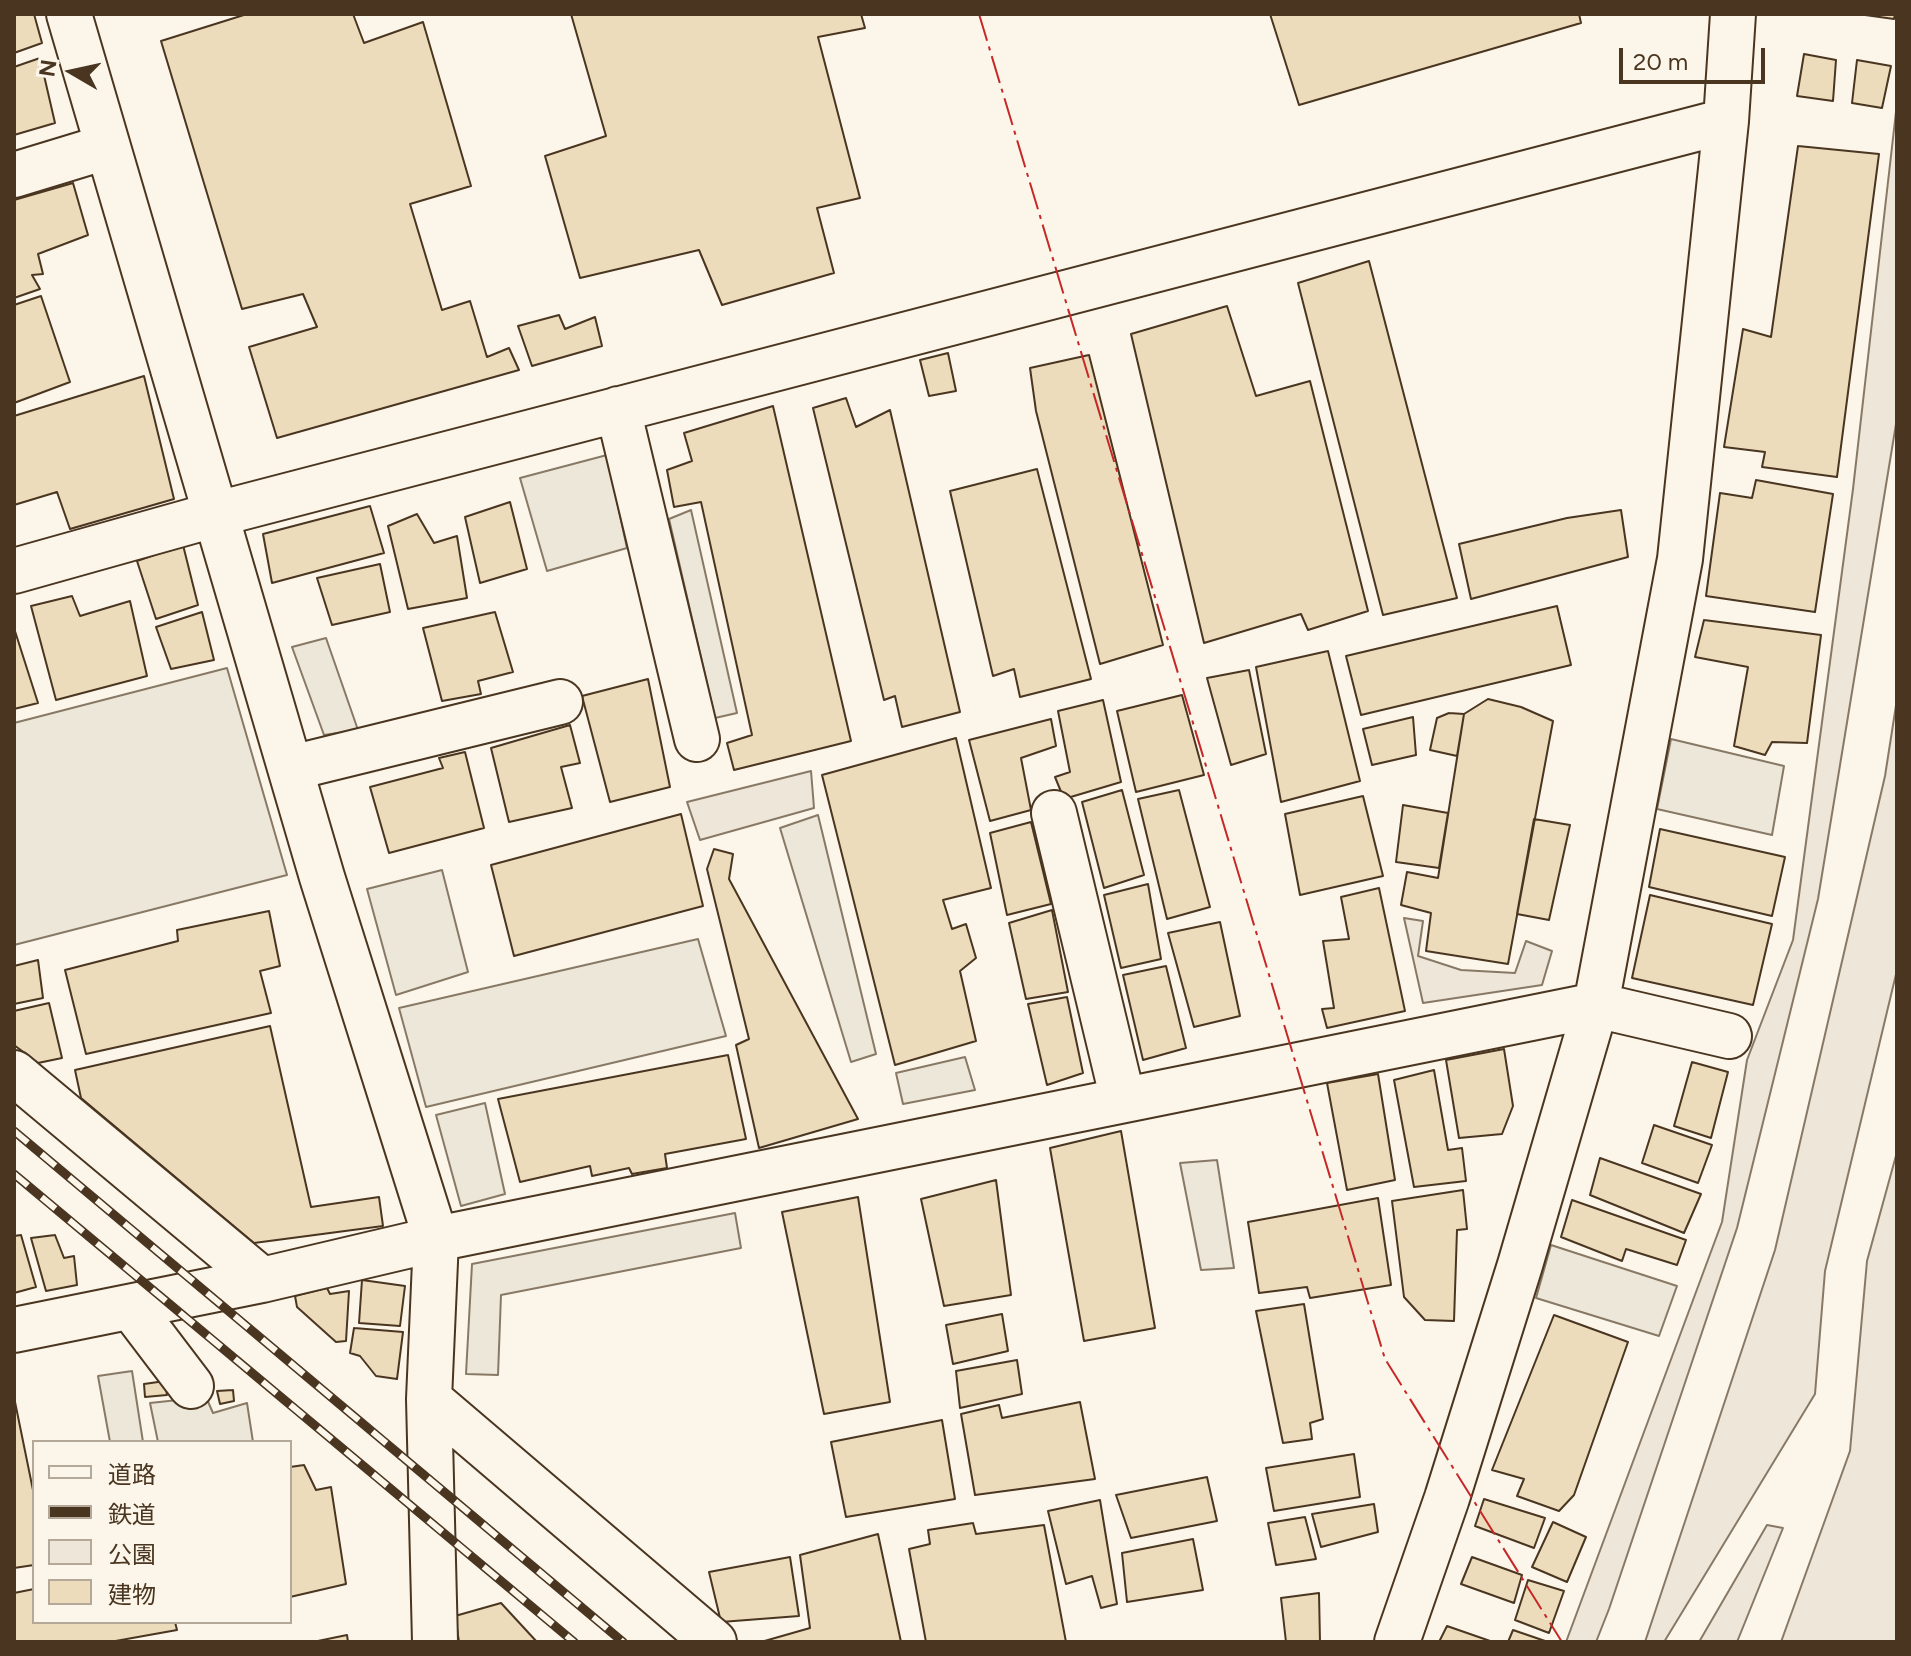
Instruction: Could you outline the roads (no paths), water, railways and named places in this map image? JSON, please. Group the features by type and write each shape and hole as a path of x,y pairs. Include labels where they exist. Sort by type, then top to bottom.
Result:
{"street":[{"path":"69,14 291,768 436,1239 429,1399 435,1642"},
{"path":"1397,1642 1447,1498 1502,1323 1596,1005 1680,559 1726,121 1733,14"},
{"path":"14,571 217,514 1726,121"},
{"path":"14,175 106,147"},
{"path":"618,409 697,739"},
{"path":"291,768 560,702"},
{"path":"1054,813 1123,1100"},
{"path":"14,1330 262,1280 436,1239 1596,1005 1729,1036"},
{"path":"14,1073 262,1280"},
{"path":"131,1307 191,1386"},
{"path":"429,1399 714,1642"}],"railway":[{"path":"14,1131 623,1642"},
{"path":"14,1174 574,1642"}]}
